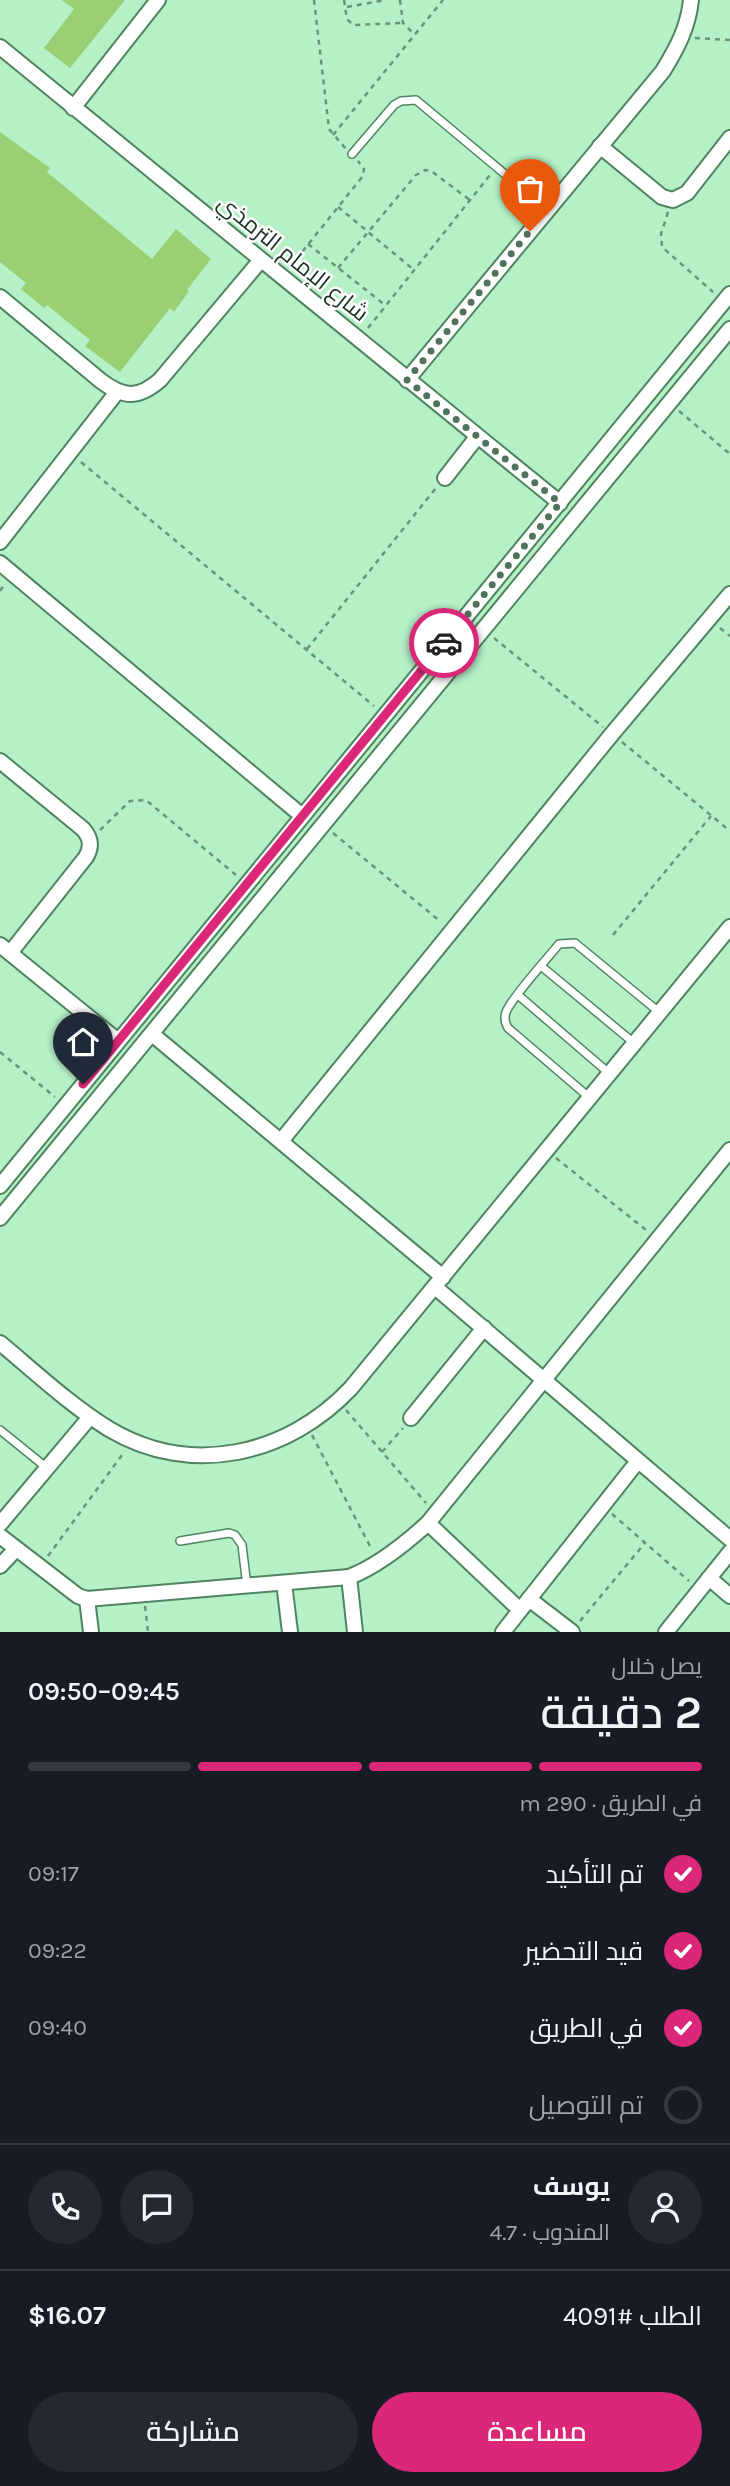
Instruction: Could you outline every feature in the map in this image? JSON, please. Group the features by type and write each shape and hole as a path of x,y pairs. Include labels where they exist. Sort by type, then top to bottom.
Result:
{"street":[{"path":"73,108 158,0"},
{"path":"407,380 663,71 683,37 691,0"},
{"name":"شارع الإمام الترمذي","path":"0,47 560,503"},
{"path":"600,146 662,197 673,200 687,193 730,138"},
{"path":"0,297 117,392 133,395 148,390 160,380 260,261"},
{"path":"0,1186 727,298"},
{"path":"0,1218 730,329"},
{"path":"0,542 117,392"},
{"path":"444,478 477,437"},
{"path":"596,459 612,471"},
{"path":"521,550 536,563"},
{"path":"0,563 302,815"},
{"path":"281,1141 612,734 730,594"},
{"path":"354,752 370,766"},
{"path":"0,761 83,829 90,839 86,857 5,949 118,1041"},
{"path":"261,864 278,878"},
{"path":"0,1343 90,1417 133,1441 157,1449 209,1455 235,1453 260,1447 307,1426 338,1402 660,1012 727,935"},
{"path":"181,963 198,977"},
{"path":"152,1034 281,1141 439,1282 484,1328 543,1381 730,1539"},
{"path":"83,1084 99,1098"},
{"path":"0,1536 78,1596 87,1599 247,1587 349,1577 363,1572 411,1538 432,1518 730,1150"},
{"path":"411,1418 484,1328"},
{"path":"0,1524 90,1417"},
{"path":"503,1632 638,1461"},
{"path":"432,1518 525,1605 572,1632"},
{"path":"0,1566 16,1549"},
{"path":"666,1632 730,1552"},
{"path":"349,1577 355,1632"},
{"path":"284,1583 290,1632"},
{"path":"704,1584 730,1596"},
{"path":"87,1599 91,1632"}],"lane":[{"path":"352,155 394,105 408,99 422,104 548,210"},
{"path":"590,1098 508,1028 505,1015 559,944 575,943 660,1012"},
{"path":"541,967 634,1044"},
{"path":"518,995 610,1074"},
{"path":"0,1430 47,1468"},
{"path":"180,1541 229,1533 235,1535 242,1545 247,1587"}],"path":[{"path":"281,277 363,176 364,169 329,129 314,0"},
{"path":"344,0 347,19 353,25 403,23"},
{"path":"345,7 385,0"},
{"path":"400,0 403,23 415,35"},
{"path":"333,135 443,0"},
{"path":"683,37 730,40"},
{"path":"358,341 496,167"},
{"path":"338,268 416,175 425,170 431,171 470,200"},
{"path":"673,200 661,234 662,247 727,298"},
{"path":"338,207 414,270"},
{"path":"308,244 386,306"},
{"path":"669,403 730,453"},
{"path":"70,453 385,714"},
{"path":"307,649 444,478"},
{"path":"90,839 130,801 146,800 246,883"},
{"path":"613,935 711,816"},
{"path":"322,825 452,931"},
{"path":"0,1052 65,1105"},
{"path":"546,1151 657,1239"},
{"path":"338,1402 382,1452 432,1518"},
{"path":"382,1452 411,1418"},
{"path":"307,1426 378,1561"},
{"path":"40,1567 133,1441"},
{"path":"602,1506 645,1543 704,1584"},
{"path":"572,1632 645,1543"},
{"path":"144,1596 148,1632"}],"building":[{"path":"62,0 125,0 70,68 44,48 74,9"},
{"path":"0,132 50,168 47,172 152,259 176,229 211,259 174,312 170,308 120,372 85,346 90,340 47,305 44,308 21,289 26,283 0,262"}],"way so far":[{"path":"444,643 560,503 407,380 530,231"}],"route":[{"path":"83,1084 444,643"}]}
